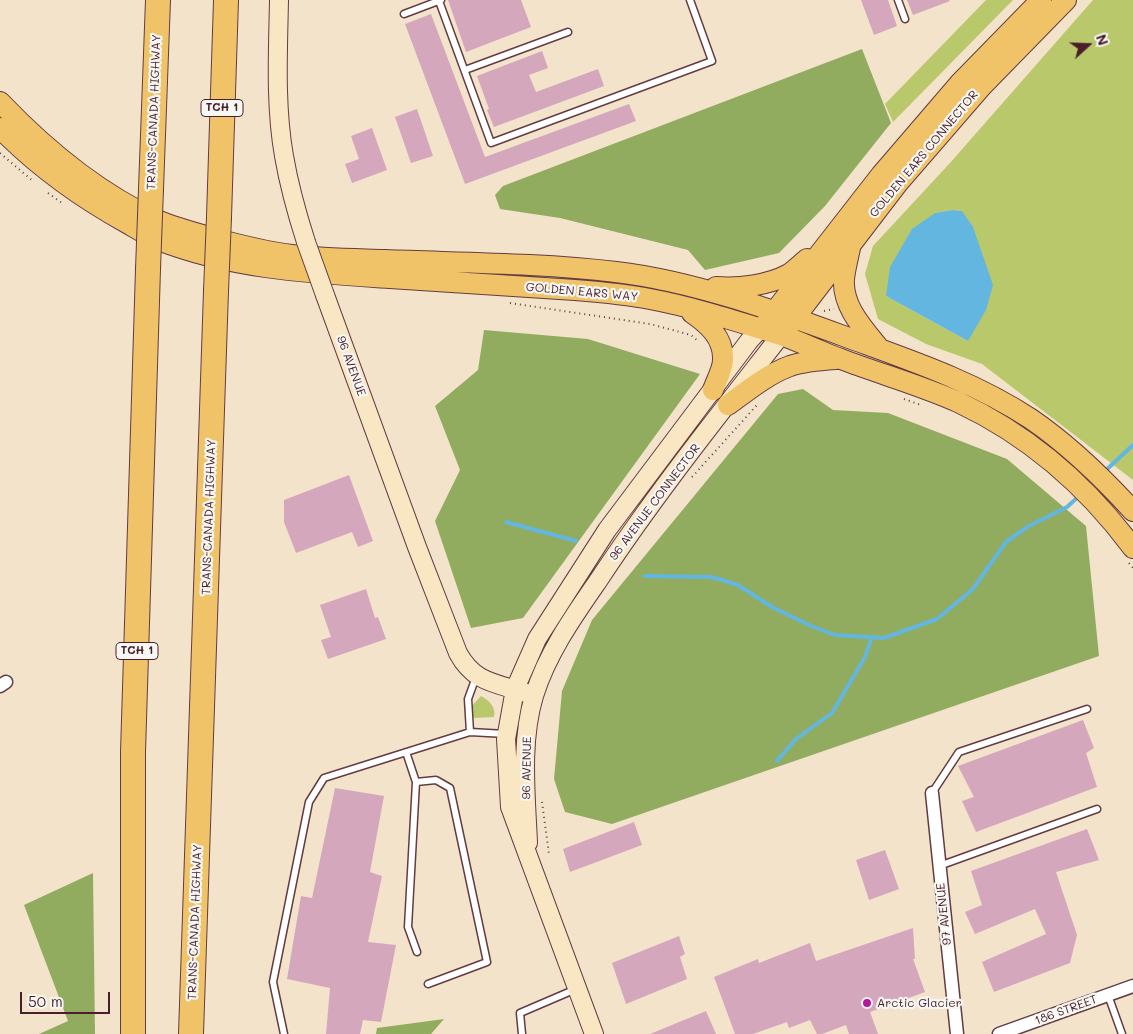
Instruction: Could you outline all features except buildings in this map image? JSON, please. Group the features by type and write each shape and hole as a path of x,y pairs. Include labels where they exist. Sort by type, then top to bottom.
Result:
{"highway":[{"name":"TRANS-CANADA HIGHWAY","path":"133,1034 133,752 158,0"},
{"name":"TRANS-CANADA HIGHWAY","path":"191,1034 226,0"}],"main road":[{"name":"96 AVENUE","path":"279,0 277,71 279,114 284,157 294,201 325,295 452,639 464,664 476,676"},
{"name":"GOLDEN EARS CONNECTOR","path":"841,242 881,175 960,83 1041,0"},
{"name":"GOLDEN EARS CONNECTOR","path":"784,315 841,242 898,183 982,86 1066,0"},
{"name":"GOLDEN EARS WAY","path":"0,102 28,131 69,166 117,198 160,221 247,247 292,255 577,268 618,272 689,285 784,315 880,349 968,383 1032,420 1090,466 1133,510"},
{"name":"GOLDEN EARS WAY","path":"0,128 57,179 112,215 156,239 199,252 248,265 298,272 614,294 682,306 781,335 840,359 917,385 988,418 1041,453 1100,506 1133,548"},
{"path":"689,285 736,288 761,284 789,274 841,242 844,281 849,306 859,324 880,349"},
{"path":"682,306 708,324 720,342 723,361 713,390"},
{"name":"96 AVENUE CONNECTOR","path":"515,689 537,639 607,530 749,341 760,329 784,315"},
{"name":"96 AVENUE CONNECTOR","path":"534,696 564,630 623,543 781,335 784,315"},
{"path":"728,405 773,374 791,366 815,361 840,359"},
{"path":"476,676 534,696"},
{"name":"96 AVENUE","path":"515,689 507,734 510,807 594,1034"},
{"name":"96 AVENUE","path":"530,861 525,767 526,744 534,696"}],"street":[{"name":"97 AVENUE","path":"932,793 957,1034"},
{"name":"186 STREET","path":"999,1034 1133,986"}],"lane":[{"path":"404,14 440,0 491,143 712,61 690,0"},
{"path":"898,0 905,19"},
{"path":"464,70 568,32"},
{"path":"470,732 468,699 476,676"},
{"path":"932,793 959,752 1087,709"},
{"path":"284,1034 272,982 309,802 324,778 470,732 507,734"},
{"path":"406,752 416,782 408,927 417,952"},
{"path":"416,782 436,780 450,788 487,962 428,984"},
{"path":"939,866 1097,809"},
{"path":"522,1034 520,1014 577,989"},
{"path":"1108,995 1122,1034"}],"path":[{"path":"508,303 650,324 691,335 705,348"},
{"path":"821,311 839,309"},
{"path":"902,398 926,407"},
{"path":"690,478 757,405"},
{"path":"542,800 549,854"}],"green space":[{"path":"986,0 1013,0 893,122 885,104"},
{"path":"1093,0 1133,0 1133,480 982,364 926,344 878,319 865,274 873,246 950,163","holes":["952,210 962,211 968,341 886,296 935,213"]},
{"path":"862,49 891,123 825,206 779,253 705,270 688,250 560,218 500,209 495,195 503,186"},
{"path":"484,330 588,339 700,374 523,618 471,628 435,521 460,470 435,406 478,370"},
{"path":"803,389 833,410 888,413 1007,459 1086,526 1099,656 612,824 565,812 554,779 562,691 592,620 778,394"},
{"path":"481,696 492,705 494,717 474,718 470,708"},
{"path":"93,873 95,1034 39,1034 68,1021 24,905"},
{"path":"444,1019 431,1034 376,1034 377,1028"}],"water":[{"path":"952,210 962,211 973,227 993,285 986,310 968,341 886,296 890,267 912,229 935,213"}],"waterway":[{"path":"1104,472 1133,445"},
{"path":"645,576 712,577 738,585 772,607 811,626 835,635 884,638 937,619 973,589 1006,542 1027,527 1067,507 1079,496"},
{"path":"506,522 576,541"},
{"path":"777,761 796,739 832,713 865,657 872,637"}],"place":[{"name":"Arctic Glacier","path":"867,1003"}]}
